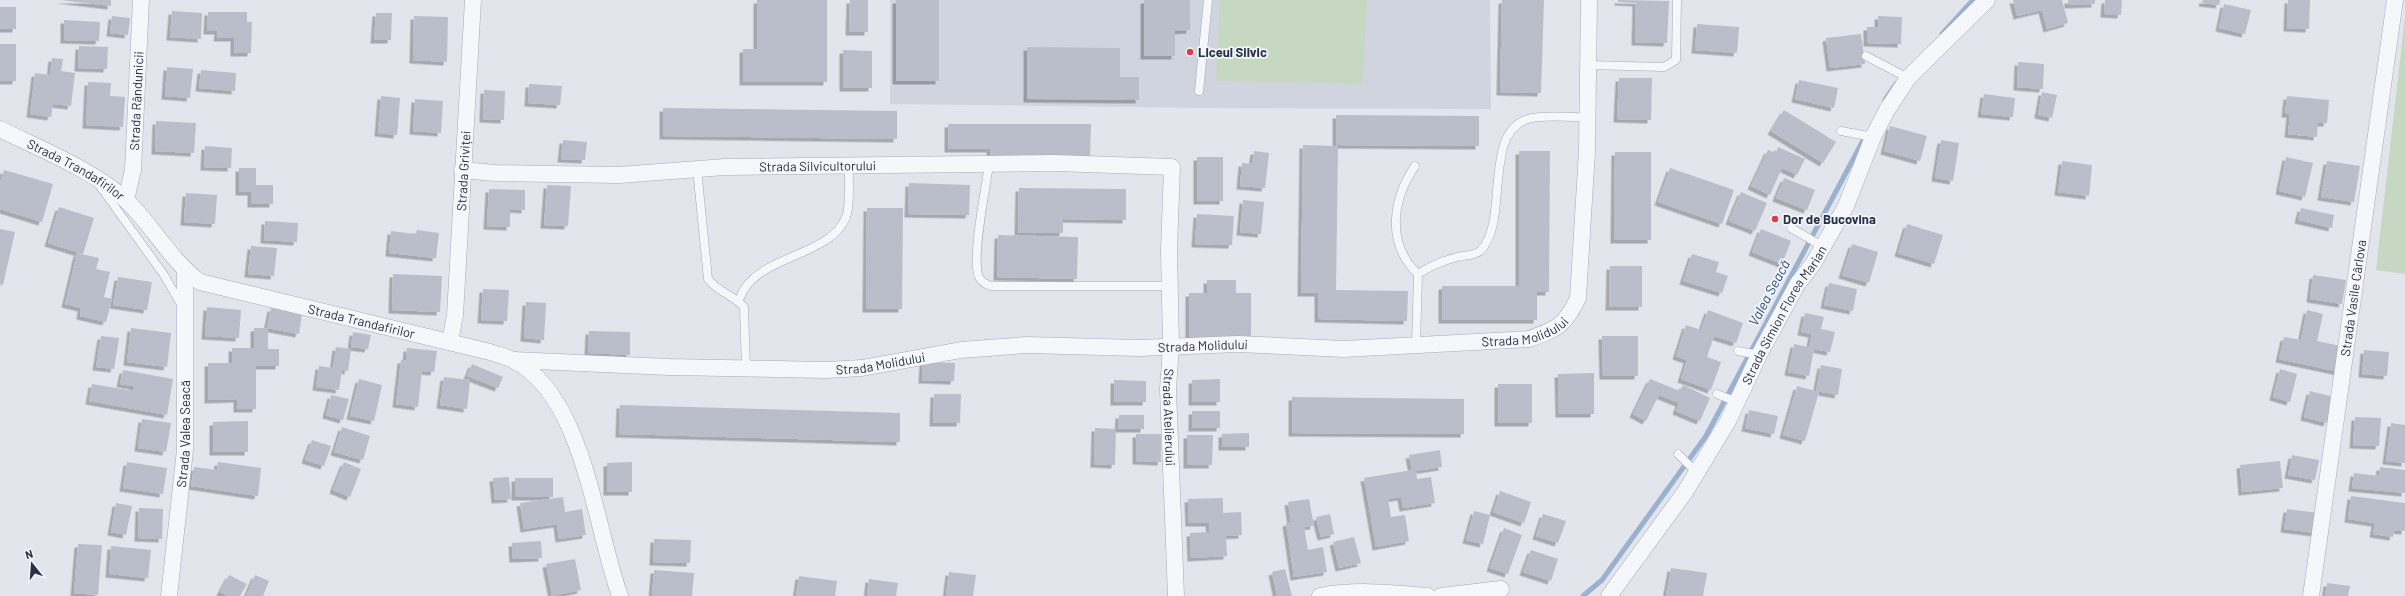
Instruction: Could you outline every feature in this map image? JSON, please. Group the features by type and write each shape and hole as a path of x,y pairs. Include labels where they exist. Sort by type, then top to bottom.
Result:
{"street":[{"name":"Strada Rândunicii","path":"126,200 133,170 141,0"},
{"name":"Strada Griviței","path":"450,342 454,315 473,0"},
{"name":"Strada Molidului","path":"513,360 746,369 862,368 961,350 1027,345 1139,348 1238,344 1344,349 1529,338 1555,330 1569,317 1578,298 1590,0"},
{"name":"Strada Simion Florea Marian","path":"1609,596 1667,519 1693,470 1737,402 1759,355 1798,283 1813,264 1818,244 1846,206 1873,137 1903,75 1987,0"},
{"name":"Strada Vasile Cârlova","path":"2311,596 2395,0"},
{"name":"Strada Trandafirilor","path":"0,129 95,179 126,200 185,271 200,282 450,342 513,360 532,374 549,390 562,410 586,476 620,596"},
{"name":"Strada Silvicultorului","path":"462,170 495,173 619,174 697,168 849,165 1055,164 1172,167"},
{"name":"Strada Atelierului","path":"1172,167 1169,286 1171,346 1168,389 1176,596"},
{"name":"Strada Valea Seacă","path":"169,596 185,450 185,271"},
{"path":"1441,596 1501,589"},
{"path":"1320,596 1343,592 1373,591 1428,596"}],"lane":[{"path":"1200,90 1208,0"},
{"path":"1588,65 1664,67 1671,65 1676,60 1677,0"},
{"path":"1866,56 1903,75"},
{"path":"1418,274 1442,262 1473,255 1483,247 1493,224 1500,168 1509,133 1518,123 1530,118 1586,117"},
{"path":"1841,131 1873,137"},
{"path":"738,301 746,287 761,273 821,243 838,230 846,216 849,165"},
{"path":"989,165 978,250 978,275 982,282 991,286 1169,286"},
{"path":"1415,166 1399,194 1394,228 1399,247 1408,264 1418,274 1416,345"},
{"path":"697,168 708,279 715,288 738,301 744,307 746,369"},
{"path":"95,179 105,197 164,275 185,312"},
{"path":"1791,228 1818,244"},
{"path":"1738,350 1759,355"},
{"path":"1716,394 1737,402"},
{"path":"1678,454 1693,470"}],"shaded area":[{"name":"Liceul Silvic","path":"890,0 1490,0 1491,109 1206,108 890,104"}],"green space":[{"path":"1220,0 1367,0 1362,84 1216,81"},
{"path":"2405,16 2405,274 2376,270"}],"building":[{"path":"60,0 111,0 111,6"},
{"path":"757,0 827,0 827,82 743,82 743,49 757,49"},
{"path":"850,0 868,0 868,32 849,32"},
{"path":"896,0 939,0 939,81 896,81"},
{"path":"1144,0 1190,0 1190,30 1175,31 1175,56 1144,56"},
{"path":"1502,0 1544,0 1541,93 1500,92"},
{"path":"1618,0 1669,1 1667,43 1635,42 1636,3 1618,2"},
{"path":"2013,0 2062,0 2068,23 2047,29 2042,10 2017,16"},
{"path":"2068,0 2095,0 2095,4 2068,5"},
{"path":"2105,0 2122,0 2121,15 2104,14"},
{"path":"2203,0 2220,0 2219,5 2202,3"},
{"path":"2288,0 2310,0 2309,29 2287,28"},
{"path":"2224,4 2251,10 2245,34 2219,28"},
{"path":"0,7 16,7 16,29 0,29"},
{"path":"172,11 202,13 201,39 170,37"},
{"path":"208,12 247,12 247,22 252,22 251,53 234,53 234,38 217,38 218,31 207,31"},
{"path":"376,13 392,13 391,40 374,40"},
{"path":"112,16 130,18 128,35 110,33"},
{"path":"414,16 448,17 447,62 413,60"},
{"path":"1878,16 1902,17 1901,44 1867,43 1867,27 1878,27"},
{"path":"64,20 100,22 99,41 64,40"},
{"path":"1697,24 1739,27 1737,53 1695,50"},
{"path":"1861,34 1865,64 1830,68 1826,38"},
{"path":"0,44 16,44 16,81 0,81"},
{"path":"79,46 108,47 107,69 78,68"},
{"path":"1027,47 1120,48 1120,77 1139,77 1139,100 1027,99"},
{"path":"843,50 872,51 872,88 843,88"},
{"path":"52,58 63,59 61,71 75,73 71,106 53,104 51,117 30,114 35,73 50,75"},
{"path":"2018,62 2044,64 2043,89 2017,87"},
{"path":"167,67 193,69 190,98 165,96"},
{"path":"201,70 236,73 235,91 199,88"},
{"path":"1619,78 1652,78 1651,120 1617,119"},
{"path":"1799,80 1838,88 1834,108 1795,99"},
{"path":"88,82 111,83 110,96 125,97 123,127 86,125"},
{"path":"529,84 562,86 560,105 528,103"},
{"path":"484,90 505,91 504,120 483,119"},
{"path":"2042,92 2057,95 2052,118 2038,115"},
{"path":"1984,94 2015,98 2013,117 1981,114"},
{"path":"381,96 400,98 397,135 378,133"},
{"path":"2287,96 2329,100 2327,123 2318,123 2317,137 2288,134 2290,114 2285,114"},
{"path":"415,99 443,101 441,133 413,131"},
{"path":"663,108 897,111 897,139 663,136"},
{"path":"1784,110 1836,142 1823,163 1771,131"},
{"path":"1336,115 1479,116 1479,146 1338,145 1336,290 1408,291 1407,321 1318,319 1318,293 1301,293 1303,145 1336,146"},
{"path":"156,121 196,123 194,153 155,151"},
{"path":"948,124 1091,124 1090,156 990,156 990,149 948,149"},
{"path":"1890,126 1927,136 1920,161 1884,151"},
{"path":"563,140 587,142 585,160 561,159"},
{"path":"1941,140 1959,143 1953,181 1935,178"},
{"path":"205,146 232,148 231,168 204,167"},
{"path":"1778,147 1805,159 1797,175 1782,168 1770,195 1751,186 1768,150 1776,153"},
{"path":"1254,151 1269,153 1265,188 1240,186 1242,163 1252,164"},
{"path":"1519,151 1550,151 1549,292 1537,292 1537,320 1442,320 1442,286 1519,286"},
{"path":"1615,152 1651,152 1651,240 1614,240"},
{"path":"1197,157 1223,157 1223,201 1197,201"},
{"path":"2286,157 2313,163 2305,197 2279,191"},
{"path":"2062,161 2092,165 2089,196 2058,192"},
{"path":"2327,161 2360,166 2354,202 2321,197"},
{"path":"239,168 256,168 256,185 273,185 273,204 251,204 251,192 239,192"},
{"path":"1670,168 1734,190 1722,224 1658,202"},
{"path":"4,170 53,184 42,222 0,209 0,183"},
{"path":"1784,178 1815,190 1807,210 1776,198"},
{"path":"909,183 970,185 969,215 908,214"},
{"path":"547,185 571,186 568,226 544,225"},
{"path":"1019,188 1126,189 1126,220 1063,219 1063,233 1018,233"},
{"path":"489,189 525,190 525,210 510,209 510,227 487,226"},
{"path":"1741,192 1767,203 1755,231 1729,221"},
{"path":"186,193 217,195 215,224 184,222"},
{"path":"1243,200 1264,202 1261,234 1240,232"},
{"path":"59,207 94,218 83,254 48,243"},
{"path":"867,208 903,208 902,309 866,309"},
{"path":"2301,208 2334,215 2332,228 2298,220"},
{"path":"1197,214 1234,216 1232,245 1195,244"},
{"path":"265,221 298,223 297,242 264,240"},
{"path":"1907,224 1943,235 1934,264 1898,253"},
{"path":"0,229 15,232 3,285 0,284"},
{"path":"1761,229 1791,241 1782,264 1752,252"},
{"path":"417,230 439,233 436,258 389,253 391,231 416,234"},
{"path":"998,235 1078,237 1077,279 997,277"},
{"path":"1852,244 1878,252 1869,283 1842,275"},
{"path":"251,246 277,248 274,276 248,274"},
{"path":"77,253 99,258 96,269 110,272 104,297 112,299 106,322 80,316 81,308 65,304"},
{"path":"1692,254 1719,262 1716,272 1728,276 1722,293 1683,281"},
{"path":"1610,266 1642,266 1642,307 1609,307"},
{"path":"393,274 442,276 440,312 392,310"},
{"path":"2313,275 2346,280 2342,304 2310,299"},
{"path":"118,277 152,282 147,310 113,305"},
{"path":"1207,280 1236,280 1236,293 1251,293 1251,337 1189,337 1189,293 1207,293"},
{"path":"1829,283 1857,289 1853,311 1824,305"},
{"path":"483,289 509,290 507,321 481,320"},
{"path":"526,302 546,303 544,340 524,338"},
{"path":"207,307 241,310 239,338 205,336"},
{"path":"271,308 302,314 299,334 267,328"},
{"path":"1708,310 1743,323 1736,343 1714,336 1707,357 1721,362 1711,390 1681,379 1687,360 1676,356 1686,325 1701,330"},
{"path":"2307,310 2323,314 2317,341 2345,347 2340,372 2279,359 2284,337 2301,340"},
{"path":"1805,313 1824,317 1821,329 1835,332 1830,352 1814,349 1809,376 1788,372 1794,344 1809,347 1812,334 1801,332"},
{"path":"131,328 171,333 167,367 127,362"},
{"path":"254,328 268,328 268,349 279,349 279,366 256,366 256,409 237,409 237,399 208,400 208,363 232,363 232,348 254,348"},
{"path":"589,331 630,332 630,355 588,353"},
{"path":"353,332 371,335 368,349 351,347"},
{"path":"101,336 119,338 114,369 96,367"},
{"path":"1602,336 1638,336 1638,376 1603,376"},
{"path":"336,347 351,349 348,371 342,370 339,390 316,387 319,366 333,368"},
{"path":"407,348 437,351 434,372 422,371 418,407 396,404 401,360 406,360"},
{"path":"2364,350 2389,352 2387,376 2362,374"},
{"path":"923,362 955,363 954,381 922,380"},
{"path":"472,364 503,377 498,388 467,376"},
{"path":"1821,365 1842,369 1838,395 1816,391"},
{"path":"2280,369 2297,374 2290,402 2273,397"},
{"path":"123,370 173,379 167,415 89,401 92,384 133,391 133,386 120,384"},
{"path":"1594,373 1594,414 1559,414 1558,374"},
{"path":"444,377 470,380 467,409 440,405"},
{"path":"359,379 382,385 374,421 350,416"},
{"path":"1220,379 1220,402 1192,402 1192,380"},
{"path":"1650,379 1680,391 1683,385 1710,398 1700,421 1676,411 1679,403 1659,395 1646,421 1633,414"},
{"path":"1114,380 1146,381 1146,402 1114,402"},
{"path":"1498,384 1532,384 1532,423 1498,423"},
{"path":"1797,386 1819,392 1805,441 1783,435"},
{"path":"2310,391 2334,397 2327,423 2304,417"},
{"path":"934,394 961,394 960,423 933,423"},
{"path":"331,395 349,399 343,420 326,415"},
{"path":"1292,397 1464,399 1464,434 1292,433"},
{"path":"620,405 900,413 900,442 619,434"},
{"path":"1749,410 1778,416 1774,434 1745,428"},
{"path":"1192,411 1220,411 1220,428 1192,428"},
{"path":"1119,415 1144,415 1144,429 1118,429"},
{"path":"2355,417 2381,418 2379,446 2353,445"},
{"path":"142,419 171,423 166,452 138,448"},
{"path":"248,421 248,452 213,452 213,422"},
{"path":"2391,423 2405,425 2405,463 2386,461"},
{"path":"342,427 370,436 363,460 334,452"},
{"path":"1095,428 1116,429 1115,465 1094,464"},
{"path":"1249,433 1249,447 1222,447 1222,434"},
{"path":"1136,434 1161,434 1161,462 1136,461"},
{"path":"1187,435 1213,435 1212,465 1187,465"},
{"path":"312,440 331,446 324,466 305,460"},
{"path":"1440,450 1442,467 1416,471 1417,479 1431,477 1435,503 1403,508 1401,497 1388,499 1391,517 1405,515 1409,541 1376,547 1364,478 1412,470 1409,455"},
{"path":"2292,455 2319,460 2315,480 2288,475"},
{"path":"2280,461 2283,488 2242,492 2240,465"},
{"path":"127,462 167,468 163,494 123,488"},
{"path":"218,462 261,468 258,496 191,486 194,467 217,470"},
{"path":"344,462 361,469 350,497 333,490"},
{"path":"632,462 632,492 607,492 607,463"},
{"path":"2380,467 2405,470 2405,493 2352,488 2354,473 2379,476"},
{"path":"509,477 511,499 495,500 493,478"},
{"path":"515,478 553,478 553,497 515,497"},
{"path":"1500,491 1531,502 1524,523 1493,512"},
{"path":"2351,496 2405,503 2405,531 2394,530 2393,537 2373,534 2375,523 2348,519"},
{"path":"563,497 565,512 582,509 586,535 559,539 557,524 524,529 520,503"},
{"path":"1223,498 1223,513 1241,512 1242,535 1226,536 1227,556 1191,558 1190,533 1210,532 1209,523 1189,523 1188,499"},
{"path":"1309,499 1314,526 1304,527 1308,550 1323,547 1327,572 1294,577 1286,523 1291,522 1288,502"},
{"path":"116,503 132,506 126,535 111,532"},
{"path":"139,508 163,509 162,539 138,538"},
{"path":"2287,509 2319,513 2316,533 2284,529"},
{"path":"1474,511 1490,515 1483,544 1466,540"},
{"path":"1330,514 1334,534 1321,537 1316,517"},
{"path":"1543,514 1566,521 1558,543 1536,536"},
{"path":"1504,528 1522,535 1508,574 1490,568"},
{"path":"1354,537 1361,563 1339,568 1333,542"},
{"path":"654,539 691,540 690,563 653,562"},
{"path":"541,541 542,558 513,559 512,543"},
{"path":"78,544 102,545 98,595 74,593"},
{"path":"111,546 151,550 148,578 109,574"},
{"path":"1531,550 1558,559 1551,581 1523,572"},
{"path":"575,559 581,590 552,596 546,564"},
{"path":"1671,568 1707,573 1703,596 1666,596"},
{"path":"1285,569 1292,596 1277,596 1272,572"},
{"path":"654,570 694,573 692,596 652,596"},
{"path":"949,572 976,575 973,596 946,596"},
{"path":"229,575 247,584 240,596 228,596 220,592"},
{"path":"255,575 269,581 263,596 246,596"},
{"path":"799,576 837,581 835,596 796,596"},
{"path":"869,579 898,583 896,596 867,596"},
{"path":"2327,583 2350,586 2348,596 2325,596"}],"waterway":[{"name":"Valea Seacă","path":"1942,34 1973,0"},
{"name":"Valea Seacă","path":"1885,100 1896,84"},
{"name":"Valea Seacă","path":"1583,596 1602,580 1706,436 1866,135"}],"place":[{"name":"Liceul Silvic","path":"1190,52"},
{"name":"Dor de Bucovina","path":"1775,219"}]}
